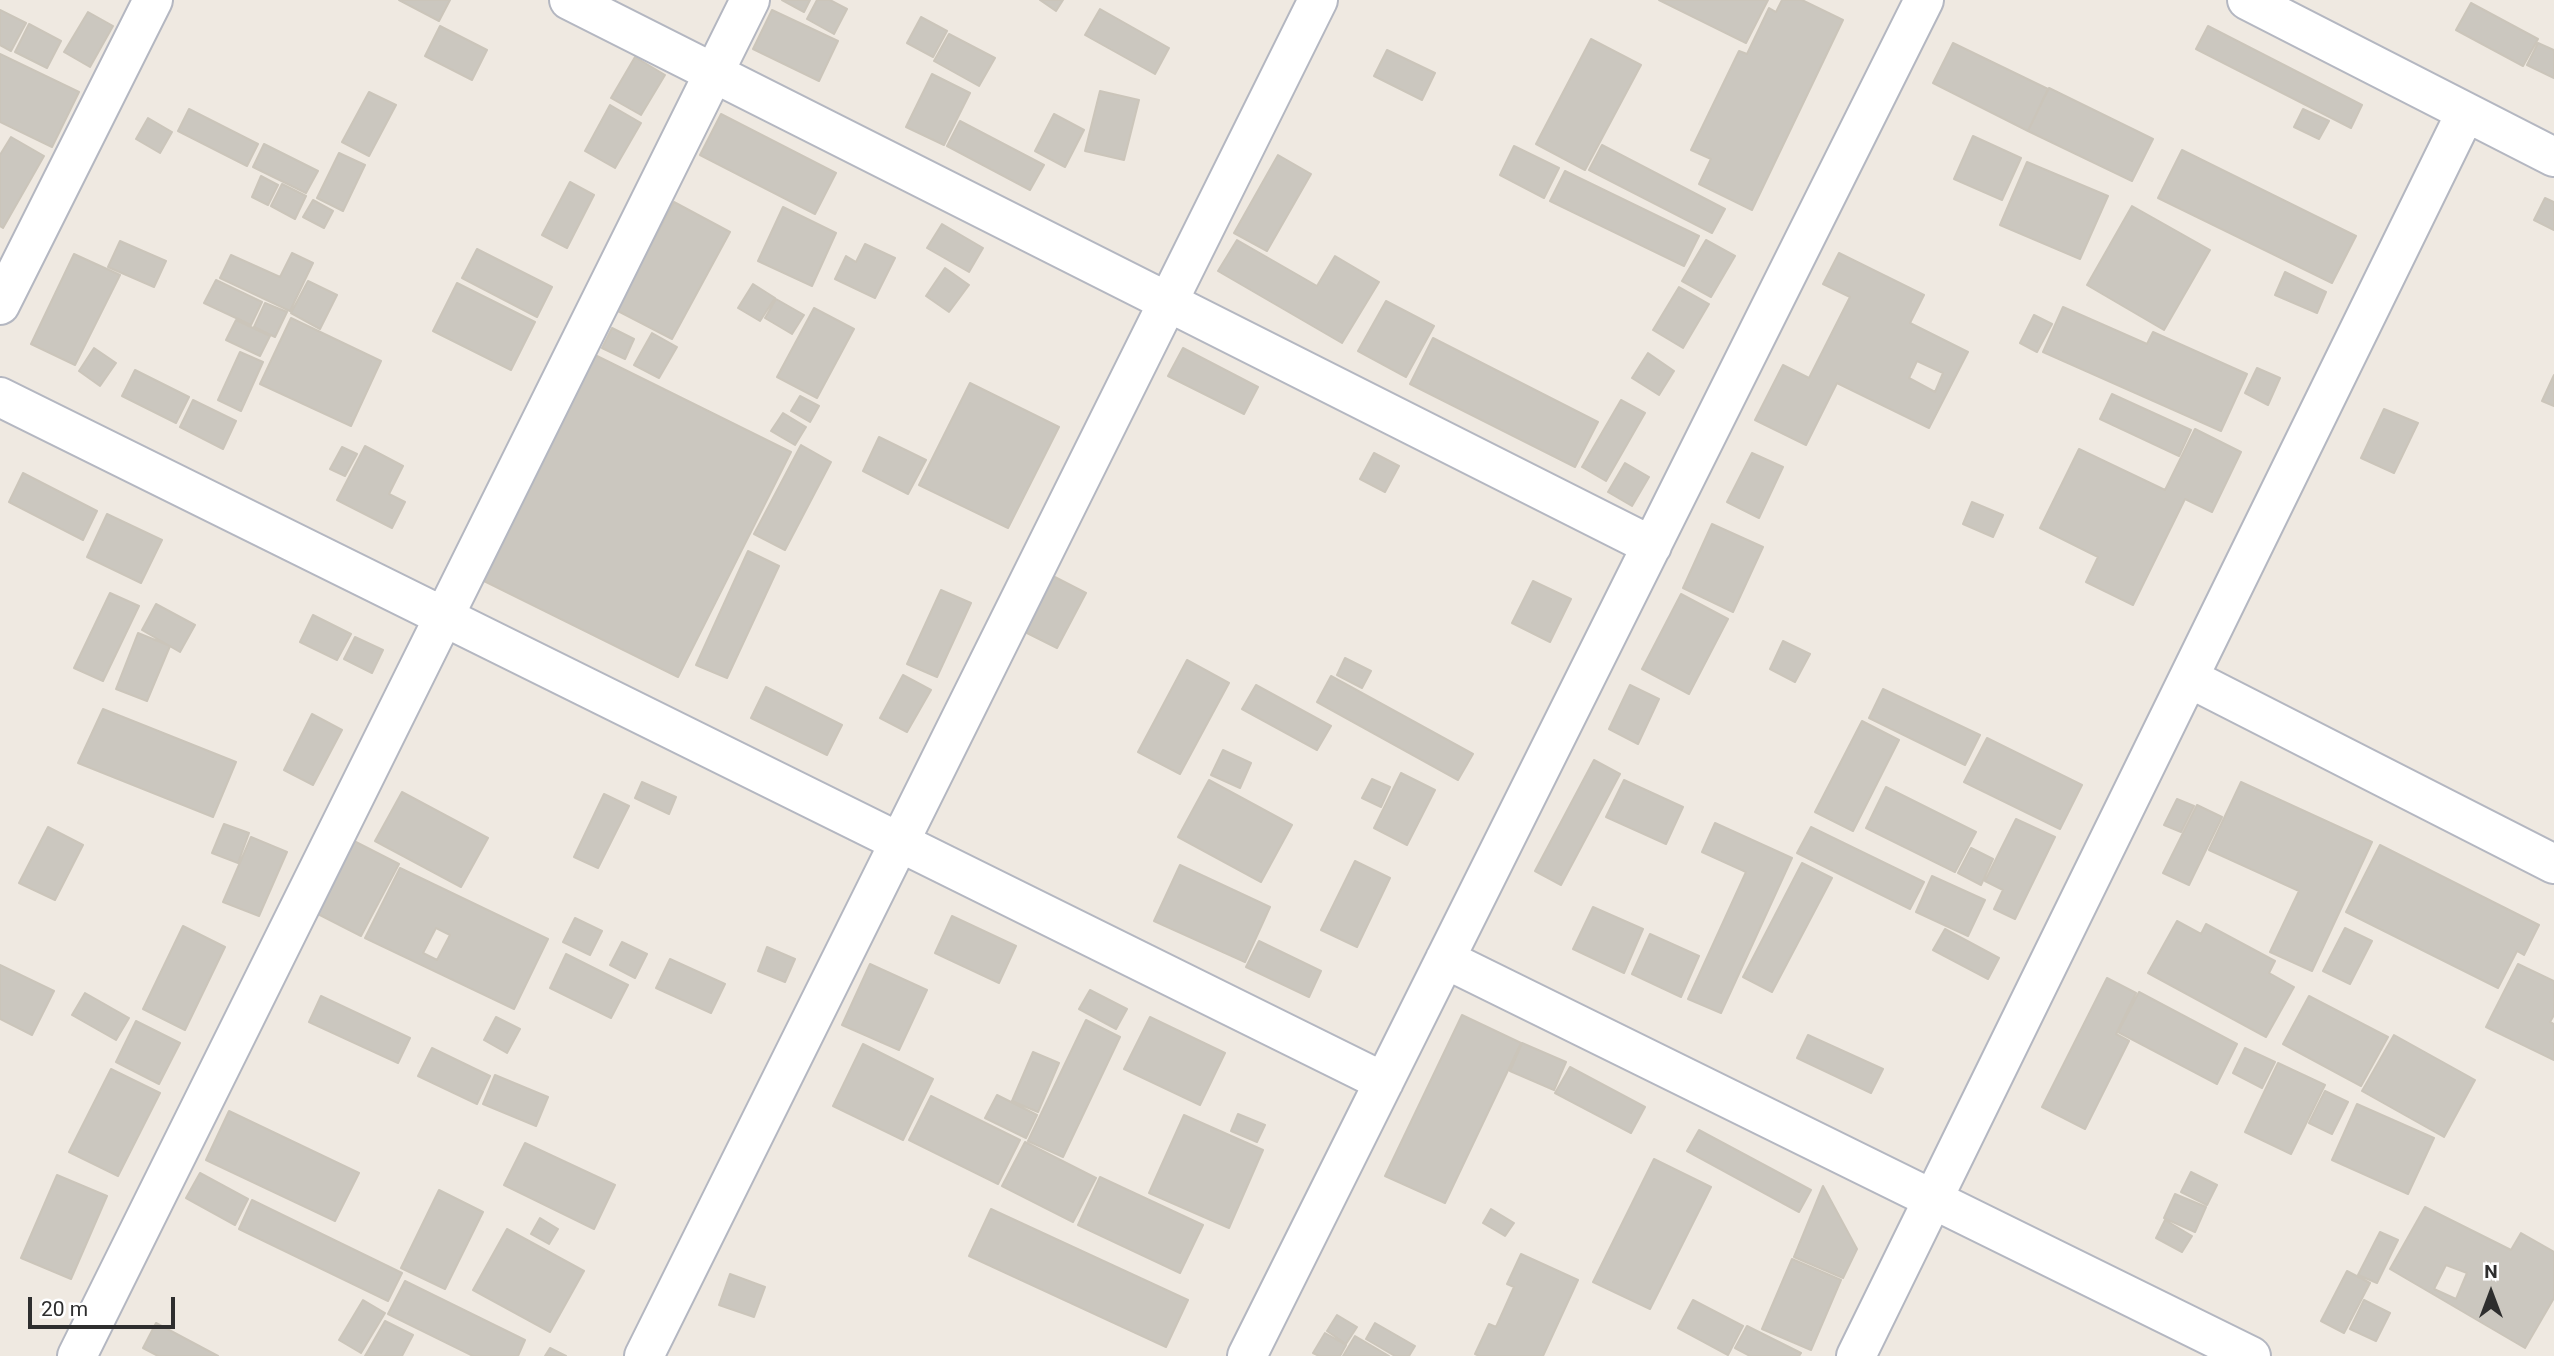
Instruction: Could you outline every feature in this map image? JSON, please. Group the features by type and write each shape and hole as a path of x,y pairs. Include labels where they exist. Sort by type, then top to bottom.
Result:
{"street":[{"path":"0,305 153,0"},
{"path":"569,0 1652,546"},
{"path":"77,1356 750,0"},
{"path":"644,1356 1318,0"},
{"path":"1247,1356 1924,0"},
{"path":"2246,0 2554,156"},
{"path":"1856,1356 2466,112"},
{"path":"0,397 1384,1082"},
{"path":"2189,678 2554,864"},
{"path":"1446,959 2251,1356"}],"building":[{"path":"399,0 450,0 439,21"},
{"path":"782,0 810,0 804,12"},
{"path":"817,0 830,0 847,9 834,34 807,19"},
{"path":"1040,0 1063,0 1056,11"},
{"path":"1659,0 1768,0 1746,43"},
{"path":"1782,0 1802,0 1843,20 1752,210 1699,184 1711,159 1691,150 1739,51 1747,54 1769,8 1776,12"},
{"path":"2471,3 2538,39 2523,66 2456,30"},
{"path":"1100,9 1169,48 1155,74 1085,35"},
{"path":"0,10 26,23 11,51 0,45"},
{"path":"772,10 838,41 819,81 753,49"},
{"path":"88,12 113,26 90,67 64,52"},
{"path":"921,17 947,31 933,57 907,43"},
{"path":"29,24 61,41 47,68 15,52"},
{"path":"440,26 487,50 472,80 425,56"},
{"path":"2208,26 2362,105 2351,128 2196,49"},
{"path":"949,34 995,58 979,86 934,61"},
{"path":"1591,39 1641,65 1585,170 1536,144"},
{"path":"1953,43 2048,89 2028,131 1933,83"},
{"path":"2538,43 2554,50 2554,78 2527,65"},
{"path":"1387,50 1435,73 1422,100 1374,76"},
{"path":"0,54 79,92 52,147 0,122"},
{"path":"635,57 665,75 641,115 611,98"},
{"path":"932,74 970,93 944,145 906,127"},
{"path":"2049,88 2153,139 2132,181 2028,131"},
{"path":"1100,91 1139,100 1124,160 1085,151"},
{"path":"369,92 396,105 369,156 342,142"},
{"path":"610,105 641,123 615,168 585,151"},
{"path":"189,109 258,144 247,166 178,131"},
{"path":"2303,109 2329,121 2319,139 2294,127"},
{"path":"721,114 836,173 815,214 700,155"},
{"path":"1054,114 1084,130 1065,167 1035,151"},
{"path":"148,118 172,132 160,153 136,139"},
{"path":"960,121 1044,165 1030,190 947,146"},
{"path":"1973,136 2021,158 2002,200 1954,179"},
{"path":"11,137 44,156 3,228 0,226 0,155"},
{"path":"264,144 318,171 306,193 253,167"},
{"path":"1602,145 1725,209 1712,233 1589,170"},
{"path":"1514,146 1559,168 1544,198 1500,175"},
{"path":"2182,150 2356,236 2332,283 2158,198"},
{"path":"339,153 365,165 343,211 317,198"},
{"path":"1278,155 1311,174 1267,251 1234,233"},
{"path":"2027,162 2108,196 2080,259 2000,225"},
{"path":"1565,171 1699,236 1684,266 1550,201"},
{"path":"261,176 278,185 268,205 252,197"},
{"path":"570,182 594,195 567,248 542,235"},
{"path":"282,184 306,196 295,219 271,206"},
{"path":"2545,198 2554,202 2554,230 2534,220"},
{"path":"313,200 333,211 324,228 303,217"},
{"path":"674,202 730,232 672,339 616,310"},
{"path":"2132,206 2210,250 2164,330 2087,285"},
{"path":"783,207 836,233 812,286 758,261"},
{"path":"942,224 983,248 969,272 927,248"},
{"path":"1237,240 1317,286 1335,256 1379,282 1342,343 1218,271"},
{"path":"1706,240 1735,256 1711,297 1682,281"},
{"path":"120,241 166,261 154,287 108,267"},
{"path":"865,244 895,258 875,298 835,279 846,256 856,262"},
{"path":"477,249 552,287 537,317 462,278"},
{"path":"292,253 313,263 290,311 220,278 231,255 280,277"},
{"path":"1839,253 1924,295 1910,323 1968,352 1929,428 1837,383 1806,445 1755,420 1783,365 1809,378 1850,297 1823,284","holes":["1917,361 1943,373 1935,392 1909,378"]},
{"path":"74,254 120,275 75,365 31,344"},
{"path":"945,268 969,285 949,312 926,296"},
{"path":"2285,272 2326,292 2317,313 2275,295"},
{"path":"216,280 262,302 251,325 204,303"},
{"path":"308,281 337,295 320,329 291,313"},
{"path":"457,283 535,322 511,370 433,331"},
{"path":"753,284 775,298 760,321 738,308"},
{"path":"1679,287 1709,304 1683,348 1653,330"},
{"path":"776,299 804,315 792,334 765,318"},
{"path":"1386,301 1434,326 1406,377 1358,351"},
{"path":"265,303 287,312 275,337 254,327"},
{"path":"2063,307 2147,344 2153,332 2247,374 2221,431 2043,352"},
{"path":"814,308 854,329 817,398 777,377"},
{"path":"2034,315 2052,324 2037,352 2020,343"},
{"path":"291,318 381,361 351,426 260,384"},
{"path":"236,320 270,336 260,356 226,340"},
{"path":"612,328 634,339 625,359 602,348"},
{"path":"652,333 677,347 659,378 634,365"},
{"path":"1433,338 1598,422 1575,467 1410,384"},
{"path":"94,348 116,363 100,386 79,371"},
{"path":"1183,348 1258,387 1244,414 1168,376"},
{"path":"240,352 263,362 241,411 218,400"},
{"path":"1648,353 1674,371 1659,395 1632,378"},
{"path":"595,355 791,452 678,677 482,580"},
{"path":"2257,368 2280,378 2268,405 2245,393"},
{"path":"135,370 189,397 176,423 122,396"},
{"path":"2554,375 2554,406 2542,401"},
{"path":"970,383 1059,427 1008,528 919,485"},
{"path":"2112,394 2191,430 2179,456 2100,419"},
{"path":"800,396 819,406 810,422 791,411"},
{"path":"193,400 236,421 223,449 180,427"},
{"path":"1621,400 1645,413 1606,481 1582,467"},
{"path":"2384,409 2418,423 2394,473 2361,458"},
{"path":"783,413 806,427 795,445 771,431"},
{"path":"2195,429 2241,452 2212,512 2185,499 2133,605 2086,582 2098,557 2040,528 2079,449 2165,490"},
{"path":"879,437 926,460 908,494 863,471"},
{"path":"801,445 831,462 785,550 754,534"},
{"path":"365,446 403,466 389,494 405,502 392,528 337,500"},
{"path":"342,447 357,454 345,476 330,469"},
{"path":"1374,453 1399,466 1385,492 1360,479"},
{"path":"1752,453 1783,467 1759,518 1727,502"},
{"path":"1625,463 1649,477 1632,506 1608,492"},
{"path":"23,473 97,511 83,540 9,502"},
{"path":"1972,502 2003,515 1993,537 1963,524"},
{"path":"107,514 162,540 141,583 87,557"},
{"path":"1712,524 1763,547 1733,612 1683,588"},
{"path":"748,551 779,566 727,678 696,665"},
{"path":"1049,574 1086,593 1057,648 1021,630"},
{"path":"1533,581 1571,599 1550,642 1512,623"},
{"path":"941,590 971,603 937,677 907,664"},
{"path":"110,593 139,606 103,681 74,668"},
{"path":"1681,594 1728,619 1689,694 1642,669"},
{"path":"156,604 195,625 180,652 142,630"},
{"path":"313,615 351,634 337,660 300,642"},
{"path":"138,633 170,646 147,701 116,689"},
{"path":"355,637 383,650 372,673 344,659"},
{"path":"1783,641 1810,654 1795,682 1770,669"},
{"path":"1345,658 1371,671 1362,688 1337,675"},
{"path":"1187,660 1229,683 1180,774 1138,752"},
{"path":"903,675 931,690 907,732 880,718"},
{"path":"1331,676 1473,754 1458,780 1317,702"},
{"path":"1256,685 1331,726 1317,750 1242,709"},
{"path":"1630,685 1659,699 1638,744 1609,729"},
{"path":"766,687 842,725 827,755 751,718"},
{"path":"1883,689 1980,735 1965,765 1869,718"},
{"path":"103,709 236,762 213,817 78,763"},
{"path":"312,714 342,730 313,785 284,770"},
{"path":"1862,721 1899,740 1853,831 1815,812"},
{"path":"1987,738 2082,785 2060,829 1964,782"},
{"path":"1223,750 1251,763 1240,788 1211,775"},
{"path":"1594,760 1620,774 1561,885 1535,871"},
{"path":"1401,773 1435,790 1407,845 1374,828"},
{"path":"1372,779 1390,787 1381,807 1362,798"},
{"path":"1209,780 1292,825 1261,882 1178,837"},
{"path":"1624,780 1683,807 1666,844 1606,817"},
{"path":"642,782 676,797 669,814 635,798"},
{"path":"2241,782 2372,842 2312,971 2270,952 2299,891 2209,850"},
{"path":"1886,787 1976,832 1955,872 1866,828"},
{"path":"402,792 488,838 461,887 375,841"},
{"path":"604,794 629,806 598,868 574,857"},
{"path":"2177,799 2194,806 2181,832 2164,825"},
{"path":"2197,805 2222,817 2189,885 2163,873"},
{"path":"2016,819 2055,837 2015,919 1994,909 2003,890 1985,881"},
{"path":"1715,823 1792,858 1721,1013 1688,999 1746,872 1702,852"},
{"path":"224,824 249,833 238,863 212,853"},
{"path":"48,827 83,845 55,900 19,883"},
{"path":"1811,827 1924,882 1910,909 1797,853"},
{"path":"251,837 287,852 259,916 223,902"},
{"path":"352,840 399,864 361,936 314,912"},
{"path":"2380,845 2539,925 2524,955 2517,951 2498,988 2346,912"},
{"path":"1971,848 1993,859 1981,885 1958,873"},
{"path":"1355,861 1390,878 1357,947 1321,930"},
{"path":"1802,863 1832,878 1772,992 1743,977"},
{"path":"1180,865 1270,907 1245,962 1154,921"},
{"path":"400,868 548,939 514,1009 365,938","holes":["436,928 450,935 437,960 423,953"]},
{"path":"1932,876 1985,900 1968,936 1916,912"},
{"path":"1593,907 1643,929 1624,973 1573,949"},
{"path":"952,916 1016,946 999,983 935,953"},
{"path":"575,918 602,931 590,955 563,942"},
{"path":"2177,921 2201,934 2206,924 2275,961 2269,973 2294,987 2266,1037 2148,973"},
{"path":"183,926 225,947 185,1030 143,1009"},
{"path":"2345,928 2372,941 2350,984 2323,971"},
{"path":"1945,929 1999,958 1988,979 1933,950"},
{"path":"1650,934 1699,956 1681,997 1632,974"},
{"path":"1259,941 1321,971 1309,997 1246,967"},
{"path":"622,942 647,954 635,978 610,965"},
{"path":"767,947 795,959 785,982 758,971"},
{"path":"566,954 628,985 611,1018 550,988"},
{"path":"670,959 725,984 711,1013 656,988"},
{"path":"870,964 927,990 899,1050 842,1025"},
{"path":"2518,964 2554,981 2554,1015 2550,1022 2554,1024 2554,1060 2486,1027"},
{"path":"0,965 54,991 32,1035 0,1019"},
{"path":"2107,978 2136,993 2116,1034 2129,1041 2085,1129 2042,1107"},
{"path":"1090,990 1127,1009 1116,1029 1079,1009"},
{"path":"2139,992 2237,1044 2217,1084 2118,1032"},
{"path":"85,993 129,1018 116,1040 72,1015"},
{"path":"321,996 410,1038 398,1063 309,1022"},
{"path":"2309,996 2388,1037 2361,1086 2283,1044"},
{"path":"1462,1015 1521,1043 1445,1203 1385,1176"},
{"path":"496,1017 520,1029 507,1053 484,1040"},
{"path":"1150,1017 1225,1053 1200,1105 1124,1069"},
{"path":"1086,1020 1120,1037 1063,1157 1028,1141"},
{"path":"136,1021 180,1043 159,1084 116,1062"},
{"path":"1808,1035 1883,1069 1871,1093 1797,1058"},
{"path":"2394,1035 2475,1080 2444,1137 2362,1091"},
{"path":"1522,1043 1566,1062 1554,1090 1510,1071"},
{"path":"863,1044 933,1079 903,1140 833,1106"},
{"path":"432,1048 490,1076 477,1104 418,1076"},
{"path":"2245,1048 2275,1062 2262,1088 2233,1073"},
{"path":"1033,1052 1059,1063 1038,1112 1012,1101"},
{"path":"2278,1063 2325,1085 2291,1154 2245,1132"},
{"path":"1570,1067 1645,1107 1631,1133 1555,1093"},
{"path":"111,1069 160,1093 118,1176 69,1152"},
{"path":"495,1075 548,1097 536,1126 483,1104"},
{"path":"2325,1091 2348,1102 2332,1134 2309,1123"},
{"path":"997,1095 1037,1115 1026,1138 985,1118"},
{"path":"931,1096 1020,1140 998,1184 909,1140"},
{"path":"2357,1104 2434,1138 2408,1194 2332,1160"},
{"path":"229,1111 359,1173 335,1221 206,1160"},
{"path":"1238,1114 1265,1125 1257,1142 1231,1131"},
{"path":"1184,1115 1263,1150 1229,1228 1149,1193"},
{"path":"1699,1130 1811,1190 1799,1212 1687,1151"},
{"path":"1025,1142 1096,1178 1073,1222 1002,1186"},
{"path":"525,1143 615,1185 594,1229 504,1185"},
{"path":"1654,1159 1711,1187 1650,1309 1593,1282"},
{"path":"2191,1172 2217,1185 2207,1205 2181,1192"},
{"path":"200,1173 248,1199 235,1225 186,1198"},
{"path":"57,1175 107,1196 71,1279 21,1258"},
{"path":"1100,1177 1203,1225 1180,1273 1078,1225"},
{"path":"1823,1186 1857,1249 1843,1278 1794,1257"},
{"path":"439,1190 483,1212 445,1289 401,1268"},
{"path":"2175,1194 2206,1207 2195,1232 2164,1218"},
{"path":"252,1200 402,1273 388,1301 239,1229"},
{"path":"2425,1207 2511,1250 2521,1233 2554,1252 2554,1298 2525,1348 2390,1269","holes":["2446,1265 2467,1273 2456,1299 2434,1289"]},
{"path":"991,1209 1188,1300 1166,1347 969,1256"},
{"path":"1491,1209 1514,1223 1505,1236 1483,1223"},
{"path":"540,1218 558,1229 549,1244 531,1234"},
{"path":"2165,1220 2192,1236 2182,1252 2156,1238"},
{"path":"507,1229 584,1271 550,1332 473,1290"},
{"path":"2380,1232 2398,1240 2377,1283 2358,1275"},
{"path":"1521,1254 1578,1280 1543,1356 1479,1356 1475,1354 1489,1324 1496,1327 1514,1287 1507,1284"},
{"path":"1792,1259 1841,1280 1811,1350 1762,1329"},
{"path":"2347,1271 2370,1283 2344,1333 2321,1321"},
{"path":"730,1274 765,1287 754,1317 719,1305"},
{"path":"405,1281 525,1340 518,1356 473,1356 388,1314"},
{"path":"363,1300 385,1313 361,1353 339,1340"},
{"path":"1693,1300 1743,1326 1728,1355 1678,1328"},
{"path":"2364,1300 2390,1313 2376,1341 2350,1329"},
{"path":"1337,1315 1357,1327 1346,1344 1327,1331"},
{"path":"385,1321 413,1335 402,1356 365,1356"},
{"path":"156,1323 218,1356 158,1356 143,1348"},
{"path":"1375,1323 1415,1346 1409,1356 1395,1356 1366,1339"},
{"path":"1747,1326 1801,1353 1799,1356 1750,1356 1735,1348"},
{"path":"1325,1333 1346,1345 1340,1356 1319,1356 1313,1353"},
{"path":"1355,1336 1389,1356 1343,1356"},
{"path":"550,1348 566,1356 545,1356"}]}
